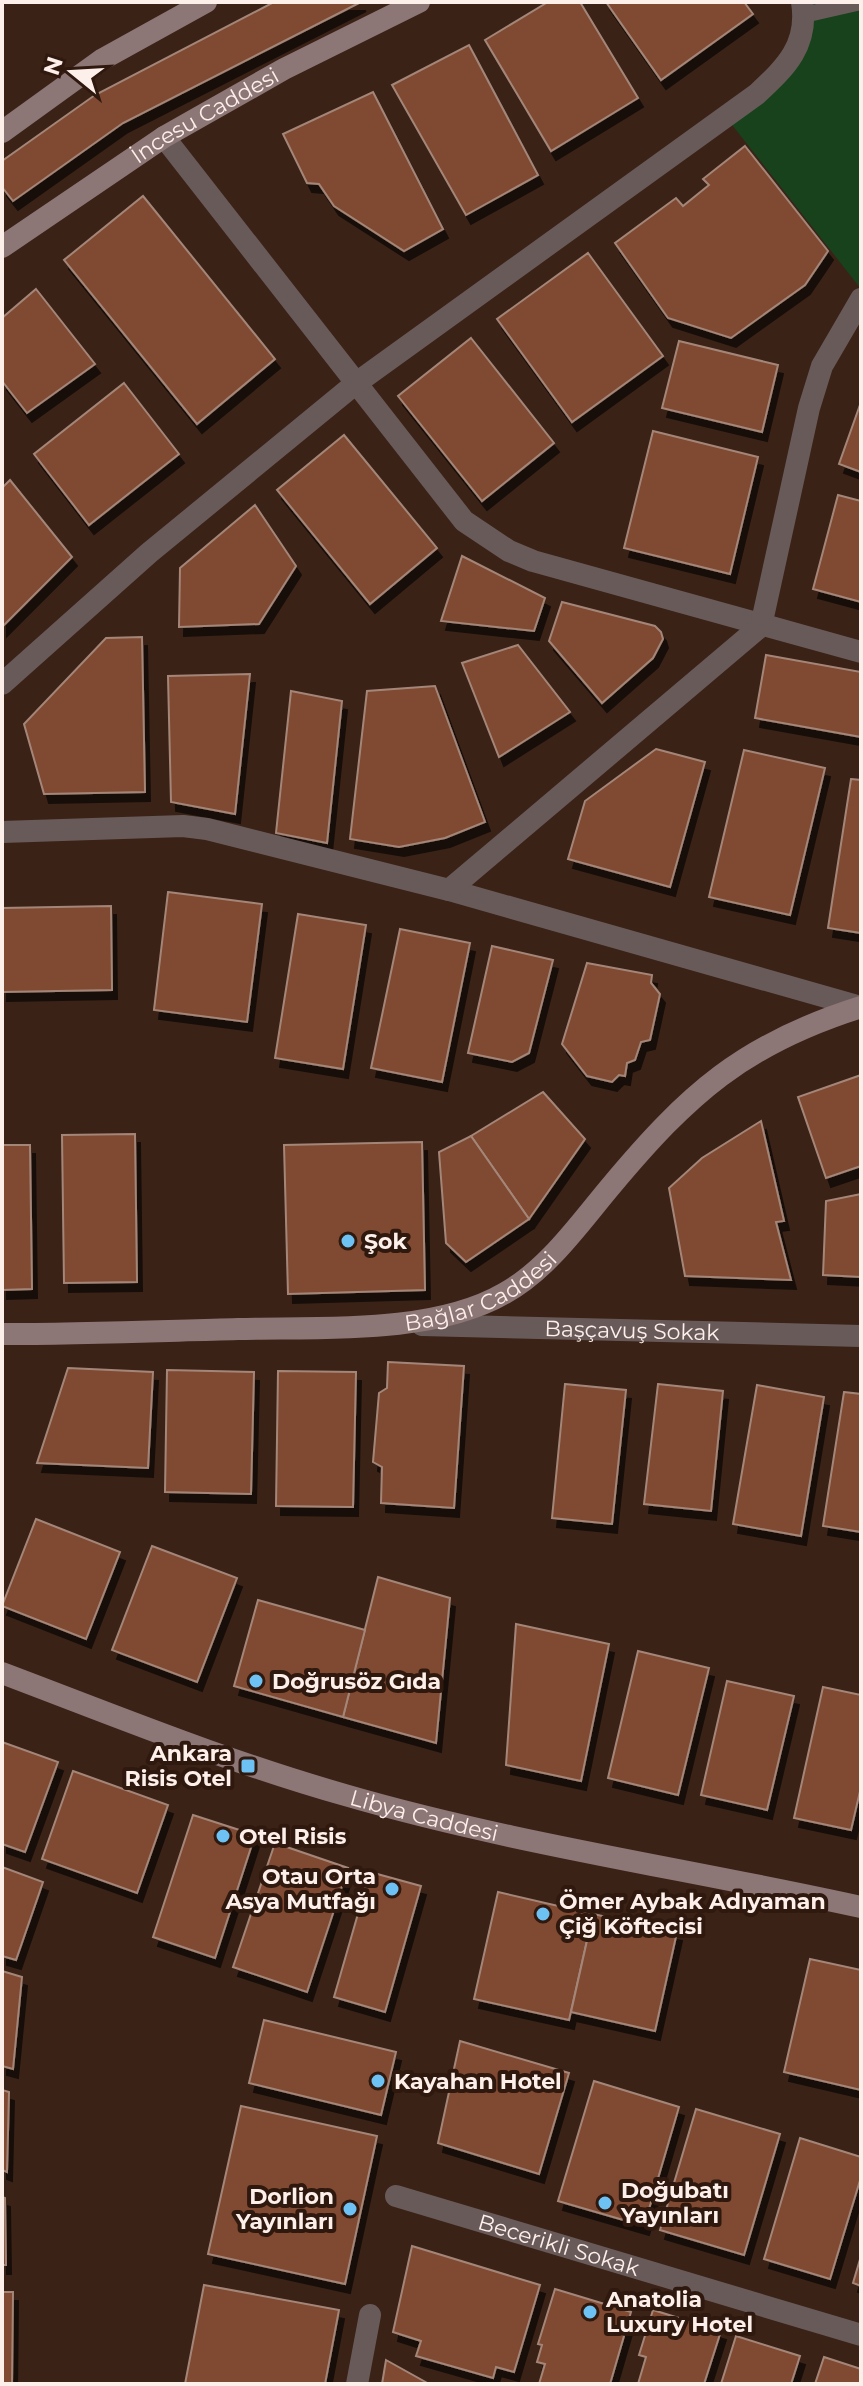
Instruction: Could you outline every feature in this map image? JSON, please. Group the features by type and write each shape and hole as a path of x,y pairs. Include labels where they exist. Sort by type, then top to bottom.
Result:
{"main road":[{"path":"2,132 103,59 206,2"},
{"name":"İncesu Caddesi","path":"2,247 164,137 284,69 419,2"},
{"name":"Bağlar Caddesi","path":"2,1334 402,1325 504,1294 532,1274 562,1244 648,1142 707,1083 774,1040 861,1007"},
{"name":"Libya Caddesi","path":"2,1673 248,1766 347,1796 476,1828 861,1907"}],"street":[{"path":"2,684 149,553 355,384 757,94 790,63 803,8"},
{"path":"164,137 464,521 509,551 533,561 861,652"},
{"path":"449,890 761,626 809,408 822,366 861,299"},
{"path":"2,832 183,826 207,829 449,890 861,1007"},
{"name":"Başçavuş Sokak","path":"402,1325 861,1336"},
{"name":"Becerikli Sokak","path":"396,2196 861,2335"},
{"path":"357,2384 370,2315"}],"lane":[{"path":"803,8 861,2"}],"green space":[{"path":"802,2 861,2 861,289 725,116 790,63"}],"building":[{"path":"274,2 361,2 123,123 13,201 2,187 2,161 95,95"},
{"path":"548,2 580,2 638,98 551,151 485,40"},
{"path":"606,2 744,2 753,14 661,80"},
{"path":"469,45 538,175 466,215 392,85"},
{"path":"373,92 443,229 404,251 334,206 319,184 307,183 283,134"},
{"path":"745,146 828,251 805,285 731,338 668,318 615,243 676,198 683,206 709,185 703,179"},
{"path":"143,196 275,359 197,424 64,260"},
{"path":"588,253 663,356 572,422 497,319"},
{"path":"36,289 95,364 27,413 2,381 2,318"},
{"path":"471,338 554,443 482,501 398,396"},
{"path":"679,341 778,365 762,432 662,408"},
{"path":"124,383 179,454 89,525 34,454"},
{"path":"861,402 861,472 839,464"},
{"path":"653,431 758,457 730,574 624,548"},
{"path":"344,435 437,548 370,604 277,490"},
{"path":"10,480 72,557 2,627 2,488"},
{"path":"838,495 861,501 861,602 813,589"},
{"path":"255,505 296,566 259,624 179,627 180,568"},
{"path":"462,556 545,598 534,631 441,621"},
{"path":"562,602 655,626 661,632 663,639 653,658 602,703 549,641"},
{"path":"142,637 145,792 44,794 24,724 106,638"},
{"path":"518,645 570,712 499,757 462,663"},
{"path":"766,655 861,672 861,737 755,718"},
{"path":"250,674 235,814 171,802 168,676"},
{"path":"435,686 485,822 445,838 399,847 350,839 367,691"},
{"path":"291,691 342,701 327,843 276,833"},
{"path":"656,749 705,762 670,887 568,859 585,801"},
{"path":"744,750 825,768 790,915 709,897"},
{"path":"851,779 861,780 861,933 828,928"},
{"path":"168,892 262,904 247,1022 154,1010"},
{"path":"111,906 112,990 2,992 2,908"},
{"path":"298,914 366,925 343,1069 275,1058"},
{"path":"400,929 470,943 442,1082 371,1068"},
{"path":"492,946 553,960 529,1053 512,1062 468,1053"},
{"path":"587,963 652,975 651,983 660,994 650,1040 641,1042 635,1060 627,1063 625,1076 619,1075 612,1082 587,1076 562,1044"},
{"path":"861,1075 861,1166 826,1178 798,1097"},
{"path":"543,1092 585,1139 529,1219 471,1136"},
{"path":"761,1121 784,1221 776,1222 791,1280 685,1276 669,1188 702,1158"},
{"path":"135,1134 137,1282 64,1283 62,1135"},
{"path":"471,1136 529,1219 466,1262 446,1243 439,1152"},
{"path":"422,1142 425,1290 288,1294 284,1145"},
{"path":"2,1145 30,1145 32,1289 2,1290"},
{"path":"861,1194 861,1277 823,1275 826,1201"},
{"path":"388,1362 464,1366 454,1508 381,1503 382,1467 373,1462 379,1393 387,1388"},
{"path":"68,1368 153,1372 148,1468 37,1463"},
{"path":"167,1370 254,1372 251,1494 165,1492"},
{"path":"278,1371 356,1372 353,1507 276,1506"},
{"path":"565,1384 626,1390 612,1524 552,1518"},
{"path":"658,1384 723,1391 711,1511 644,1504"},
{"path":"757,1385 824,1397 801,1536 733,1524"},
{"path":"844,1392 861,1394 861,1532 823,1526"},
{"path":"36,1519 120,1552 86,1639 2,1606"},
{"path":"152,1546 237,1578 197,1682 112,1650"},
{"path":"378,1577 450,1598 436,1743 343,1717"},
{"path":"258,1600 365,1630 343,1717 234,1686"},
{"path":"516,1624 609,1644 581,1781 506,1765"},
{"path":"638,1651 709,1668 678,1795 608,1778"},
{"path":"727,1681 794,1696 767,1810 701,1795"},
{"path":"823,1687 861,1695 861,1787 851,1830 794,1818"},
{"path":"2,1742 58,1762 25,1852 2,1844"},
{"path":"73,1771 168,1805 137,1893 42,1859"},
{"path":"193,1815 255,1835 215,1958 153,1937"},
{"path":"275,1843 348,1868 307,1992 233,1967"},
{"path":"2,1867 43,1882 16,1960 2,1956"},
{"path":"370,1872 421,1886 385,2012 334,1997"},
{"path":"498,1892 593,1914 569,2020 474,1999"},
{"path":"593,1914 677,1932 655,2031 571,2012"},
{"path":"810,1959 861,1970 861,2090 784,2072"},
{"path":"2,1971 22,1977 13,2069 2,2066"},
{"path":"264,2020 396,2052 381,2115 249,2083"},
{"path":"460,2041 569,2073 539,2174 438,2143"},
{"path":"594,2081 679,2107 644,2226 558,2201"},
{"path":"2,2090 9,2092 7,2172 2,2170"},
{"path":"241,2106 377,2136 345,2284 208,2254"},
{"path":"696,2109 780,2134 744,2255 660,2230"},
{"path":"800,2138 861,2157 861,2177 830,2279 764,2259"},
{"path":"2,2197 5,2198 6,2265 2,2265"},
{"path":"412,2246 540,2285 514,2372 496,2367 493,2378 416,2356 421,2341 393,2332"},
{"path":"861,2256 861,2286 853,2283"},
{"path":"204,2285 339,2310 325,2384 185,2384"},
{"path":"555,2289 631,2312 610,2384 539,2384 545,2364 537,2362 542,2345 538,2344"},
{"path":"2,2292 13,2292 12,2384 2,2384"},
{"path":"653,2310 721,2331 704,2384 638,2384 646,2357 639,2355"},
{"path":"736,2336 800,2356 791,2384 721,2384"},
{"path":"824,2357 861,2369 861,2384 815,2384"},
{"path":"386,2360 429,2384 382,2384"}],"place":[{"name":"Şok","path":"348,1241"},
{"name":"Doğrusöz Gıda","path":"256,1681"},
{"name":"Ankara Risis Otel","path":"248,1766"},
{"name":"Otel Risis","path":"223,1836"},
{"name":"Otau Orta Asya Mutfağı","path":"392,1889"},
{"name":"Ömer Aybak Adıyaman Çiğ Köftecisi","path":"543,1914"},
{"name":"Kayahan Hotel","path":"378,2081"},
{"name":"Doğubatı Yayınları","path":"605,2203"},
{"name":"Dorlion Yayınları","path":"350,2209"},
{"name":"Anatolia Luxury Hotel","path":"590,2312"}]}
